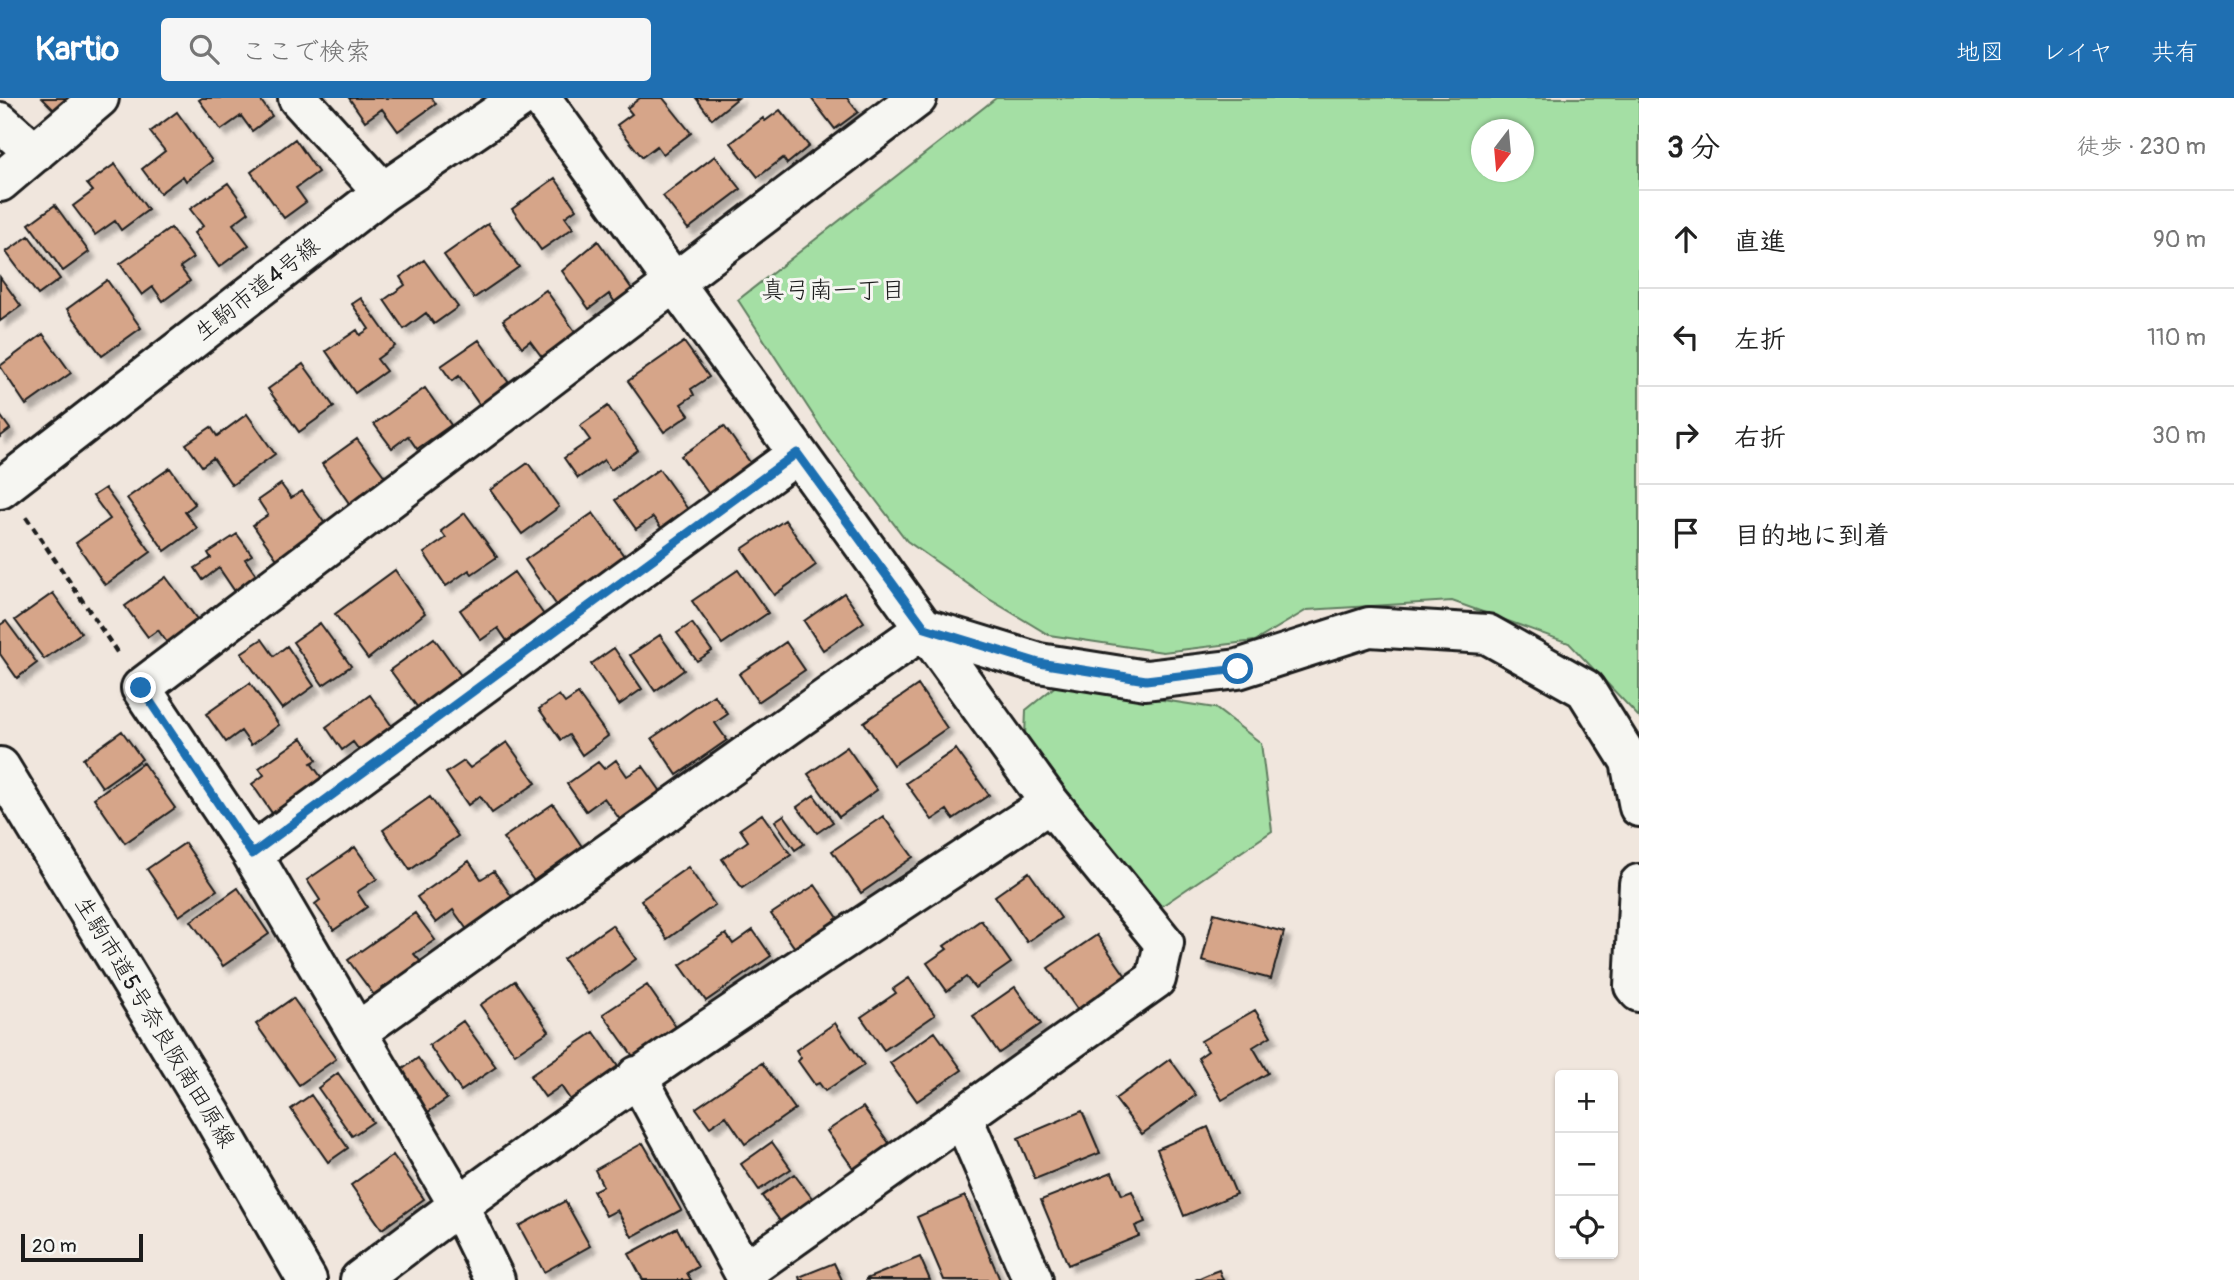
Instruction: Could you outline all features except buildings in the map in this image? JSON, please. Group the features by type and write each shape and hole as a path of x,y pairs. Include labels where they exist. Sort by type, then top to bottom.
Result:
{"street":[{"path":"0,182 99,98"},
{"path":"299,98 383,192"},
{"name":"生駒市道4号線","path":"2,487 383,192 521,98"},
{"path":"541,98 1050,803 1164,943 1156,979 746,1276 637,1076"},
{"path":"495,1280 458,1204 252,854 141,688 917,98"},
{"path":"0,122 35,153"},
{"path":"252,854 797,453"},
{"path":"925,628 1039,663 1146,680 1238,669 1369,627 1487,634 1585,689 1630,761 1639,807"},
{"path":"357,1032 925,628"},
{"name":"生駒市道5号奈良阪南田原線","path":"0,766 212,1115 307,1280"},
{"path":"360,1280 458,1204 637,1076 1050,803"},
{"path":"1639,884 1634,986 1639,992"},
{"path":"963,1118 1033,1280"}],"path":[{"path":"2,487 141,688"}],"green space":[{"path":"996,98 1639,98 1639,717 1569,643 1452,601 1307,610 1255,641 1163,652 1049,635 989,599 907,541 826,435 738,300"},
{"path":"1058,684 1215,708 1261,743 1272,831 1159,908 1025,737 1026,710"}],"district":[{"name":"真弓南一丁目","path":"833,290"}],"route":[{"path":"141,688 252,854 797,453 925,628 1039,663 1146,680 1238,669"}]}
